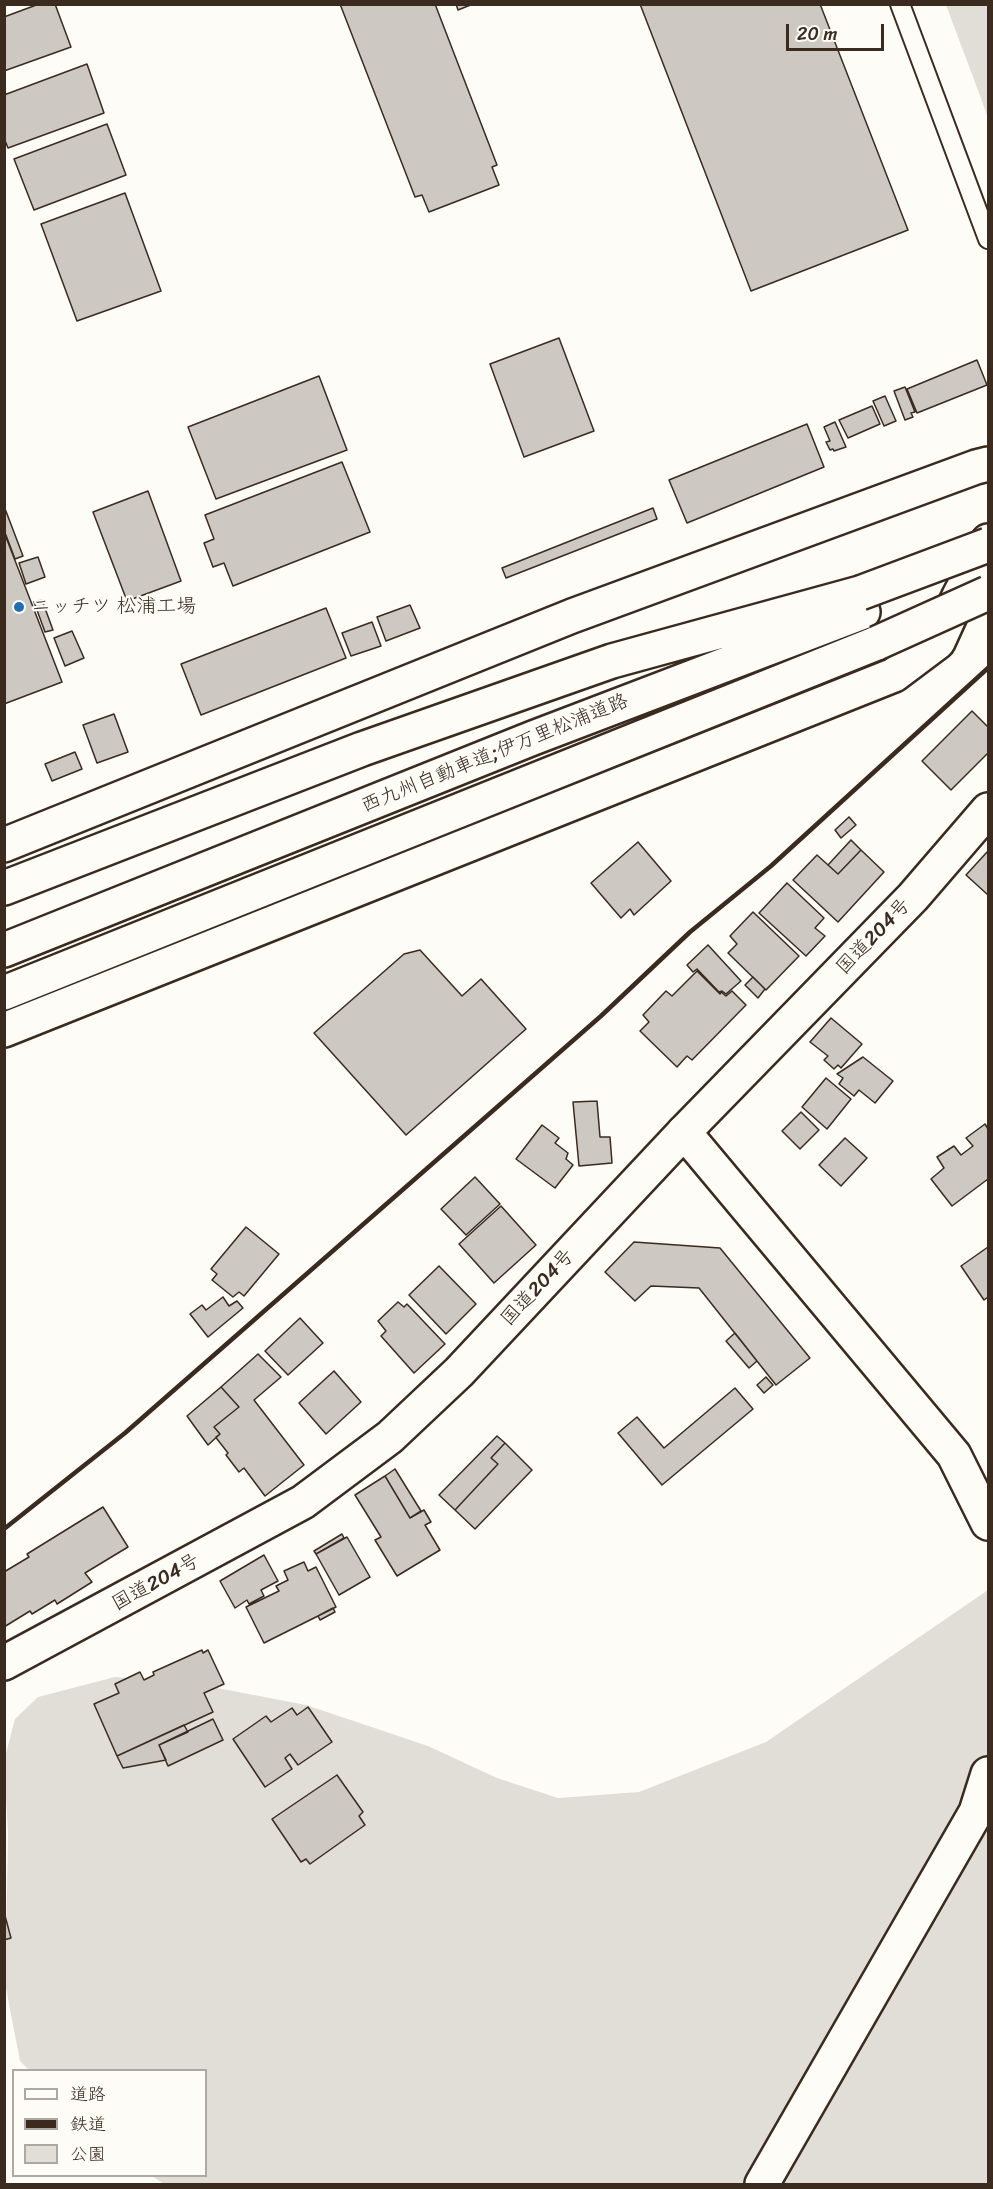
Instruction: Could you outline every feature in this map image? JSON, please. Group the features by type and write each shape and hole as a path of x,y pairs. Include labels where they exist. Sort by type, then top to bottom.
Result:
{"main road":[{"path":"4,845 572,616 976,466 988,464"},
{"path":"4,1030 894,675 938,642 959,596 988,543"},
{"name":"西九州自動車道;伊万里松浦道路","path":"4,950 532,738 861,602 988,543"},
{"name":"西九州自動車道;伊万里松浦道路","path":"4,926 523,721 861,602 988,568"},
{"path":"4,993 877,643 988,594"},
{"path":"4,888 362,749 612,661 861,602"},
{"name":"国道204号","path":"4,1663 303,1502 390,1437 459,1372 684,1132 913,897 988,810"},
{"path":"684,1132 954,1455 988,1522"},
{"path":"762,2184 976,1812 988,1774"}],"lane":[{"path":"900,4 988,239"}],"green space":[{"path":"946,5 988,5 988,118 982,101"},
{"path":"988,1590 988,2184 164,2184 154,2177 207,2177 207,2069 28,2069 20,2061 5,1983 8,1834 4,1761 15,1719 38,1697 115,1677 191,1683 306,1705 428,1746 497,1778 558,1798 639,1792 766,1742"}],"building":[{"path":"39,4 55,4 71,47 4,71 4,17"},
{"path":"340,4 435,4 497,165 492,167 499,185 429,212 422,195 415,197"},
{"path":"456,4 473,4 458,10"},
{"path":"640,4 820,4 908,230 751,291"},
{"path":"87,64 104,113 8,148 4,138 4,95"},
{"path":"107,124 126,175 34,210 14,159"},
{"path":"125,193 161,291 77,321 41,224"},
{"path":"559,338 594,431 524,457 490,364"},
{"path":"977,360 987,385 917,413 907,389"},
{"path":"319,376 347,450 216,499 188,427"},
{"path":"905,387 915,412 911,413 913,417 905,420 894,391"},
{"path":"885,396 896,421 884,426 873,401"},
{"path":"872,406 880,424 848,438 839,420"},
{"path":"835,422 846,447 834,451 830,450 826,442 830,441 824,427"},
{"path":"807,424 824,467 687,523 669,480"},
{"path":"342,462 370,532 233,586 224,563 213,567 204,543 214,539 205,515"},
{"path":"148,491 181,581 127,601 93,512"},
{"path":"4,506 23,556 15,559 4,530"},
{"path":"653,508 657,519 506,578 502,568"},
{"name":"ニッチツ 松浦工場","path":"4,532 62,682 4,704"},
{"path":"38,557 45,577 26,584 19,563"},
{"path":"42,600 53,630 45,632 34,602"},
{"path":"410,605 420,628 386,641 377,617"},
{"path":"326,608 346,658 201,715 181,664"},
{"path":"372,622 381,646 351,656 342,633"},
{"path":"72,631 84,658 65,666 54,638"},
{"path":"972,711 988,727 988,753 951,790 922,761"},
{"path":"114,714 128,752 97,763 83,725"},
{"path":"75,752 82,769 52,781 45,764"},
{"path":"849,817 856,825 841,838 835,830"},
{"path":"851,840 861,850 838,874 828,865"},
{"path":"638,842 671,881 634,915 630,909 621,918 591,883"},
{"path":"861,850 884,872 838,922 793,880 817,855 838,874"},
{"path":"988,851 988,895 966,875"},
{"path":"787,883 824,918 815,928 825,936 806,956 759,913"},
{"path":"753,912 799,956 766,990 728,953 737,944 730,936"},
{"path":"708,945 741,981 726,994 719,992 697,969 693,972 687,965"},
{"path":"420,950 462,996 481,979 526,1029 406,1135 314,1033 404,954"},
{"path":"697,971 720,994 721,992 726,996 732,991 746,1005 692,1060 687,1056 677,1067 640,1031 649,1022 643,1015 666,991 672,996"},
{"path":"753,977 765,989 758,998 745,985"},
{"path":"831,1018 862,1044 841,1068 838,1065 834,1069 824,1060 828,1056 810,1042"},
{"path":"863,1057 893,1081 875,1103 859,1090 854,1096 839,1084 843,1078 837,1074"},
{"path":"826,1078 851,1099 827,1129 802,1107"},
{"path":"597,1101 600,1137 610,1137 612,1163 579,1166 573,1102"},
{"path":"801,1112 819,1130 800,1149 782,1131"},
{"path":"985,1124 988,1129 988,1179 952,1206 931,1179 944,1168 937,1157 954,1146 961,1155 973,1146 966,1138"},
{"path":"542,1125 559,1138 555,1143 568,1153 566,1159 573,1165 555,1188 516,1159"},
{"path":"845,1138 867,1158 841,1186 819,1165"},
{"path":"475,1177 500,1204 466,1235 441,1209"},
{"path":"501,1206 536,1245 494,1283 459,1244"},
{"path":"246,1227 279,1254 244,1296 239,1292 233,1297 212,1280 217,1274 211,1269"},
{"path":"634,1242 720,1248 810,1358 776,1385 699,1288 651,1286 635,1301 605,1272"},
{"path":"988,1247 988,1297 984,1300 961,1266"},
{"path":"439,1266 476,1304 446,1334 409,1295"},
{"path":"223,1297 229,1306 237,1301 243,1308 208,1337 190,1314 202,1305 206,1310"},
{"path":"398,1302 404,1307 407,1304 445,1344 414,1373 381,1336 386,1331 378,1321"},
{"path":"300,1318 323,1343 288,1375 265,1351"},
{"path":"735,1333 757,1361 749,1368 726,1341"},
{"path":"258,1354 281,1377 254,1400 304,1465 265,1496 244,1468 239,1472 226,1455 228,1453 216,1437 220,1434 214,1427 239,1407 221,1387"},
{"path":"334,1371 361,1402 326,1434 299,1403"},
{"path":"766,1377 773,1385 764,1393 757,1385"},
{"path":"221,1387 239,1407 214,1427 220,1434 208,1445 187,1416"},
{"path":"735,1388 753,1409 662,1485 618,1433 637,1417 664,1448"},
{"path":"497,1436 505,1443 491,1458 498,1464 455,1510 439,1495"},
{"path":"505,1443 532,1470 475,1529 455,1510 498,1464 491,1458"},
{"path":"395,1469 421,1511 410,1518 385,1476"},
{"path":"385,1476 410,1518 424,1510 431,1522 425,1525 440,1550 397,1576 375,1540 381,1537 355,1495"},
{"path":"103,1507 128,1547 85,1573 92,1582 57,1604 55,1600 32,1614 30,1611 4,1627 4,1572 29,1557 27,1554"},
{"path":"342,1534 344,1538 316,1554 314,1551"},
{"path":"347,1537 370,1577 339,1595 316,1554"},
{"path":"264,1555 278,1581 261,1590 264,1596 249,1604 247,1600 235,1608 220,1581"},
{"path":"304,1562 308,1571 316,1567 336,1607 264,1643 246,1607 279,1591 276,1586 288,1580 284,1571"},
{"path":"333,1608 335,1612 320,1620 318,1616"},
{"path":"202,1650 203,1653 208,1650 224,1684 204,1693 213,1712 117,1756 94,1704 119,1693 115,1684 140,1672 144,1680 154,1675 153,1672"},
{"path":"308,1707 332,1742 298,1765 290,1754 285,1758 292,1769 265,1787 233,1739 266,1716 271,1722 292,1708 297,1715"},
{"path":"213,1719 223,1740 168,1766 159,1745"},
{"path":"184,1725 188,1732 159,1745 166,1760 123,1768 117,1756"},
{"path":"337,1775 363,1812 359,1816 365,1825 310,1864 306,1859 301,1862 272,1819"},
{"path":"4,1912 11,1938 4,1940"}],"railway":[{"path":"4,1529 125,1433 601,1016 690,932 771,866 988,668"}],"place":[{"name":"ニッチツ 松浦工場","path":"19,607"}]}
